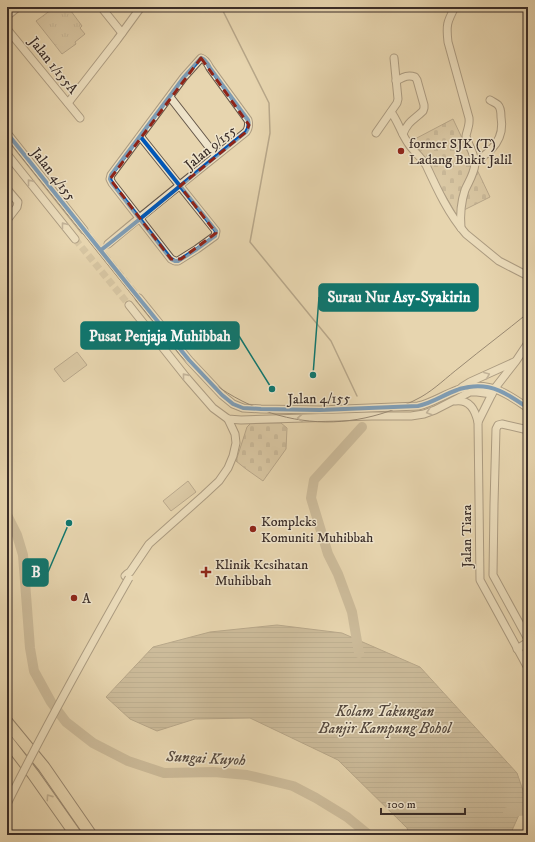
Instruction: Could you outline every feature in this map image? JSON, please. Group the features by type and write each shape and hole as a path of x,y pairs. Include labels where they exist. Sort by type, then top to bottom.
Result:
{"highway":[{"path":"7,722 44,767 91,835"},
{"path":"7,740 76,835"}],"street":[{"path":"7,16 18,7"},
{"path":"101,7 122,33"},
{"path":"68,103 141,7"},
{"path":"455,7 447,22 446,29 448,42 469,118 470,123 466,136 475,162 474,171 463,198 460,220 461,228"},
{"name":"Jalan 1/155A","path":"7,29 80,118"},
{"name":"Jalan 9/155","path":"108,244 246,132 248,122 202,58 199,59 140,136 113,172 110,179 140,218"},
{"path":"376,133 397,103 398,99 394,58"},
{"path":"396,81 407,76 415,77 424,105 423,111 410,122 403,134"},
{"path":"170,97 216,156"},
{"path":"475,162 489,152 501,132 503,125 500,108 490,100"},
{"path":"390,112 398,123 407,142 422,159 449,209 466,234 499,261 528,276"},
{"name":"Jalan 4/155","path":"7,133 84,230"},
{"path":"140,136 216,231 216,233 215,236 197,249 175,261 171,259 140,218"},
{"name":"Jalan 4/155","path":"7,154 75,239"},
{"path":"7,189 18,202 17,207 7,220"},
{"name":"Jalan 4/155","path":"139,298 189,360 222,395 233,404 243,408 320,410 418,406 426,405 458,389 484,386 494,391"},
{"path":"7,793 44,723 128,575 149,544 219,481 228,468 233,456 236,443 235,434 228,419 213,408 186,377 129,305"},
{"name":"Jalan Tiara","path":"528,343 494,391 478,422 480,580 528,668"},
{"path":"458,389 516,361"},
{"path":"494,391 528,408"},
{"name":"Jalan 4/155","path":"228,419 241,420 357,416 411,416 436,410 470,392 494,391"},
{"path":"451,402 462,400 468,404 475,410 478,422"},
{"path":"528,430 502,424 498,425 496,429 493,575 528,639"},
{"path":"7,804 128,575"},
{"path":"517,648 528,642"}],"highlighted area":[{"path":"201,58 249,125 246,132 180,186 216,233 181,259 171,259 110,179"}],"green space":[{"path":"55,7 68,7 82,26 80,28 85,34 75,42 76,44 62,54 36,21"},
{"path":"453,119 490,197 456,214 413,140"},
{"path":"77,352 87,365 64,382 54,369"},
{"path":"251,423 281,423 287,428 286,449 263,481 236,461 247,427"},
{"path":"188,481 196,492 171,511 163,501"}],"water":[{"name":"Kolam Takungan Banjir Kampung Bohol","path":"277,625 342,633 420,667 517,773 526,799 510,835 410,835 407,828 338,760 250,718 195,719 157,731 130,719 106,697 153,647 210,632"}],"waterway":[{"path":"221,7 269,103 270,133 250,242 331,341 357,396"},
{"path":"359,653 352,612 338,574 328,554 311,498 314,480 362,427"},
{"name":"Sungai Kuyoh","path":"7,515 17,535 23,555 30,648 34,671 51,702 66,722 93,743 128,761 164,773 214,772 247,775 293,786 347,817 369,835"},
{"path":"508,812 528,810"}],"tunnel":[{"path":"84,230 139,298"},
{"path":"75,239 129,305"}],"tram line":[{"path":"7,139 181,356 207,379 235,397 264,411 294,419 325,422 357,419 389,411 421,397 431,390 528,313"}],"cycle path":[{"path":"101,250 137,221 155,206 174,191 192,176 210,162 246,132 249,123 207,63 201,58 184,77 111,175 110,179 112,183 171,259 178,261 215,236 216,231 140,136"},
{"path":"7,133 189,360 222,395 233,404 243,408 320,410 418,406 460,389 478,386 493,388 500,391 528,408"}],"place":[{"name":"former SJK (T) Ladang Bukit Jalil","path":"401,151"},
{"name":"Surau Nur Asy-Syakirin","path":"313,375"},
{"name":"Pusat Penjaja Muhibbah","path":"272,389"},
{"name":"B","path":"69,523"},
{"name":"Kompleks Komuniti Muhibbah","path":"253,529"},
{"name":"Klinik Kesihatan Muhibbah","path":"206,572"},
{"name":"A","path":"74,598"}]}
